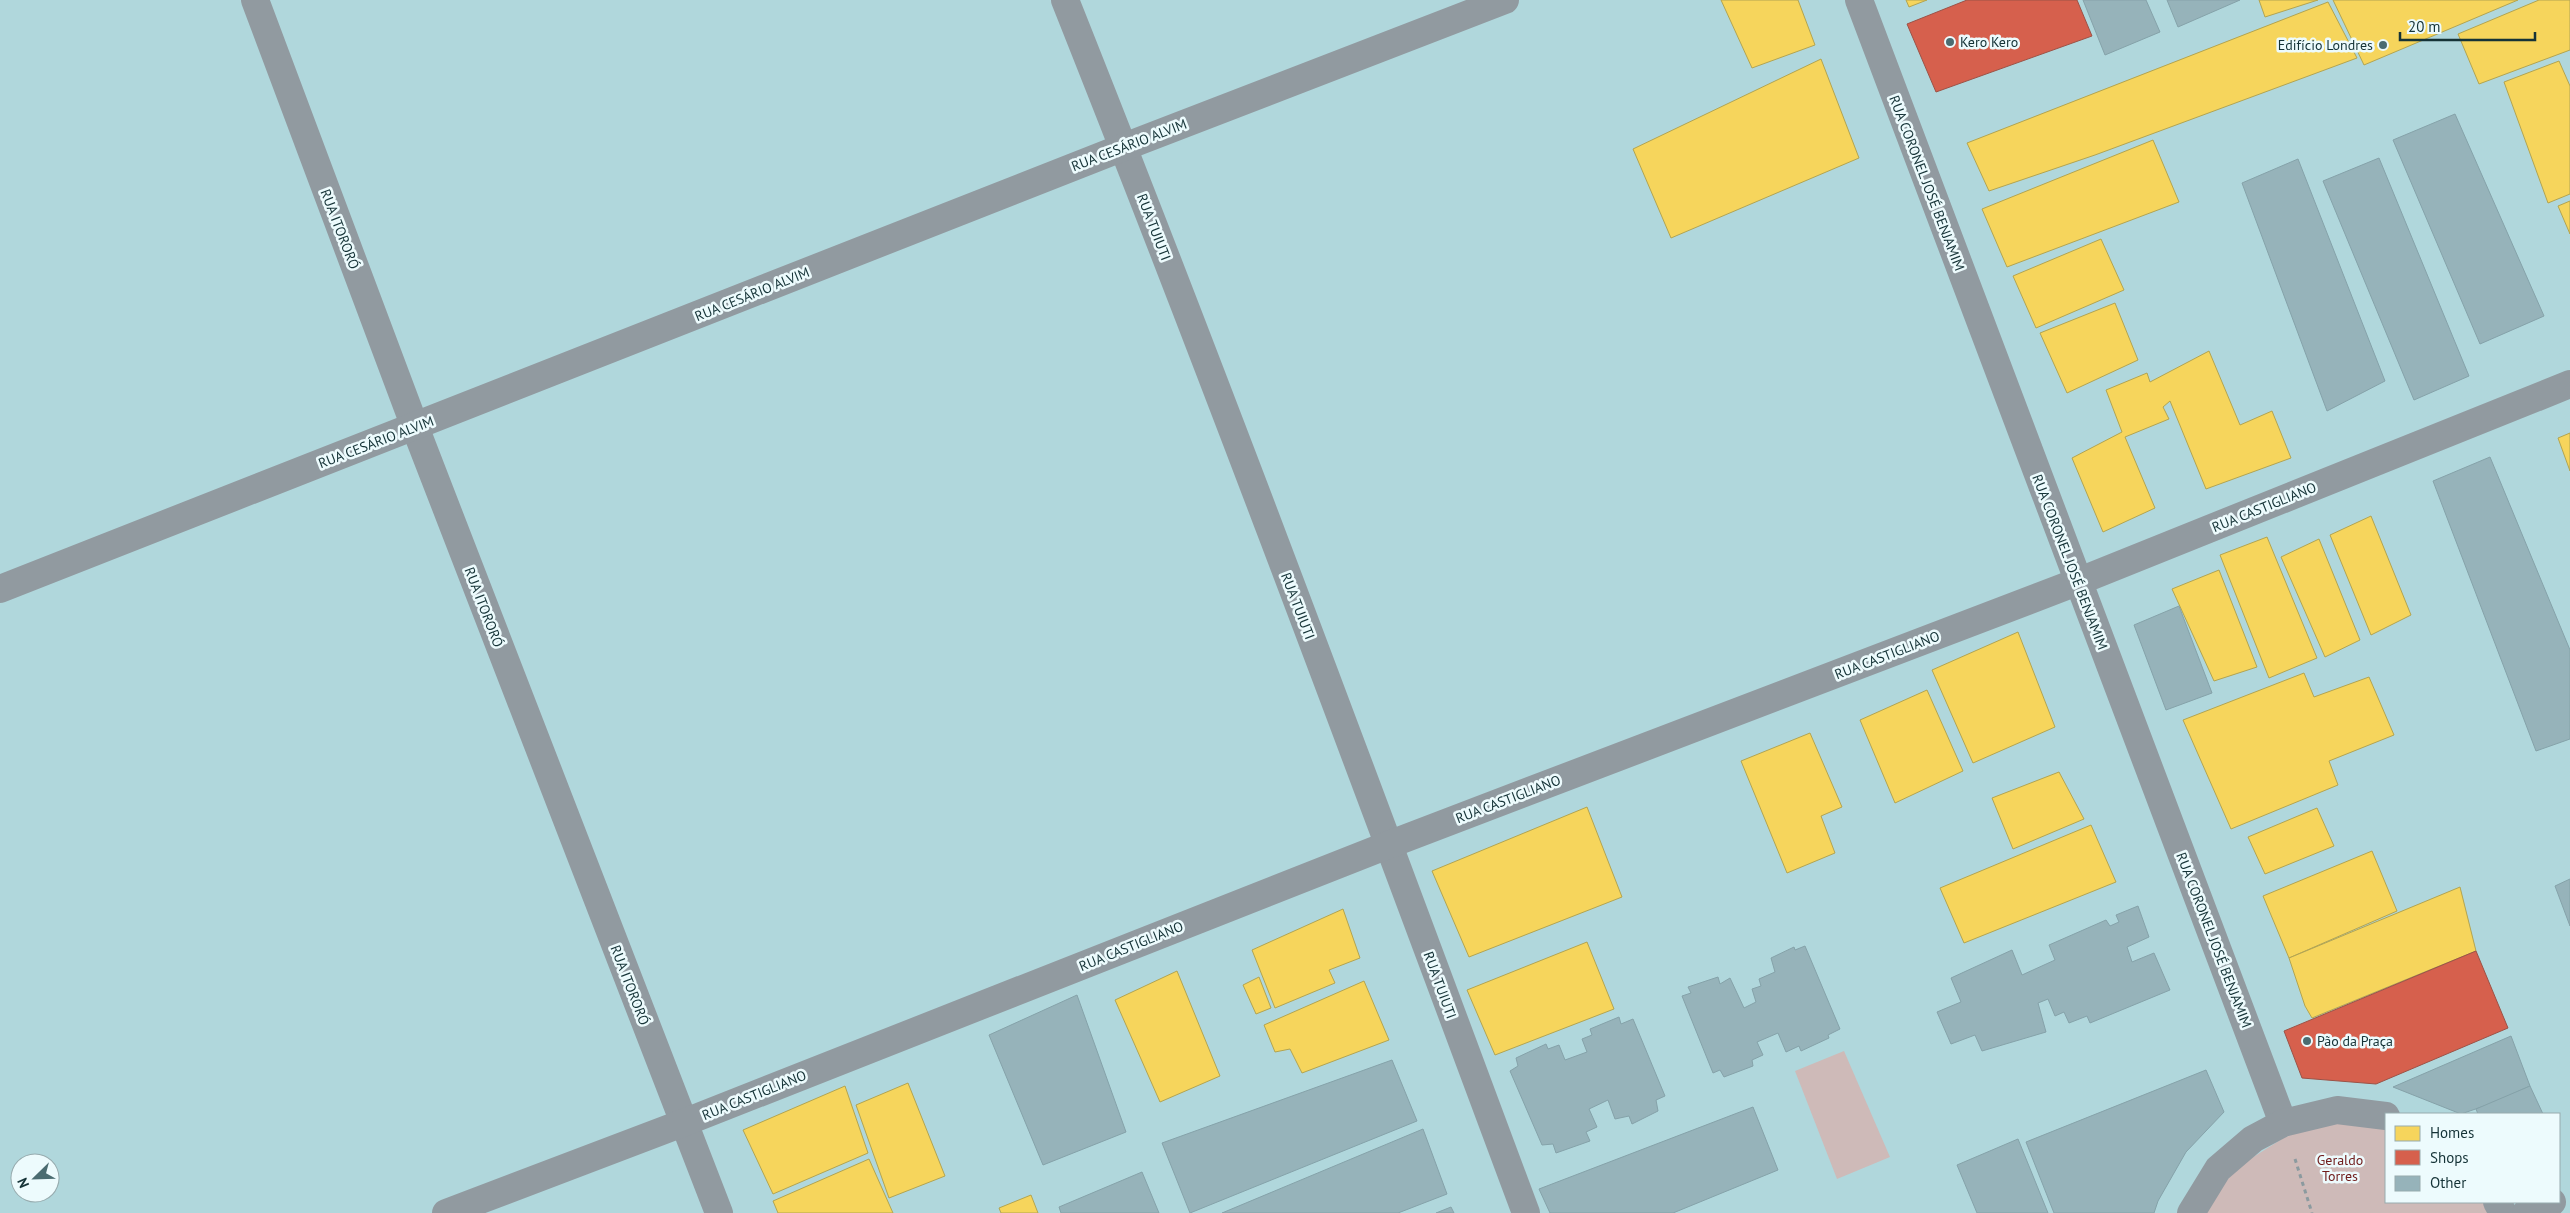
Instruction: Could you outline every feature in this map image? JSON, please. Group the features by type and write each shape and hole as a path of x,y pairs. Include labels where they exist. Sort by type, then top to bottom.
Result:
{"street":[{"name":"RUA ITORORÓ","path":"255,0 415,427 718,1213"},
{"name":"RUA TUIUTI","path":"1066,0 1124,147 1526,1213"},
{"name":"RUA CESÁRIO ALVIM","path":"0,589 1124,147 1505,0"},
{"name":"RUA CORONEL JOSÉ BENJAMIM","path":"1859,0 2077,582 2283,1123"},
{"name":"RUA CASTIGLIANO","path":"446,1213 683,1123 1388,845 2077,582 2570,384"},
{"path":"2191,1213 2218,1169 2253,1138 2283,1123 2337,1110 2385,1116"},
{"path":"2526,1213 2550,1203"}],"path":[{"path":"2283,1123 2312,1213"}],"green space":[{"path":"1844,1051 1890,1157 1837,1179 1795,1071"},
{"name":"Geraldo Torres","path":"2354,1120 2385,1123 2385,1203 2494,1203 2500,1213 2205,1213 2220,1188 2239,1166 2285,1137 2317,1125"}],"building: Homes":[{"path":"1721,0 1798,0 1815,45 1752,68"},
{"path":"1906,0 1927,0 1909,7"},
{"path":"2259,0 2318,0 2265,17"},
{"name":"Edifício Londres","path":"2333,0 2518,0 2364,65"},
{"path":"2539,0 2570,0 2570,50 2479,84 2458,34"},
{"path":"2328,2 2357,58 2095,155 1989,191 1967,143"},
{"path":"1821,59 1859,158 1671,238 1633,149"},
{"path":"2559,61 2570,86 2570,194 2548,203 2504,82"},
{"path":"2153,140 2179,202 2007,267 1982,209"},
{"path":"2570,201 2570,234 2558,206"},
{"path":"2101,239 2124,290 2036,328 2013,276"},
{"path":"2115,303 2138,360 2067,393 2040,333"},
{"path":"2209,351 2240,425 2272,411 2291,458 2206,489 2170,401 2163,407 2169,419 2125,437 2155,508 2103,532 2072,458 2122,432 2106,390 2147,373 2150,382"},
{"path":"2570,433 2570,471 2558,438"},
{"path":"2371,516 2411,615 2371,635 2330,535"},
{"path":"2267,537 2317,658 2269,678 2220,555"},
{"path":"2319,539 2360,640 2325,657 2281,557"},
{"path":"2219,570 2257,667 2214,681 2172,589"},
{"path":"2018,632 2055,727 1973,763 1932,670"},
{"path":"2304,673 2314,697 2369,677 2394,735 2329,761 2338,785 2231,829 2183,720"},
{"path":"1927,690 1963,771 1895,803 1860,720"},
{"path":"1810,733 1842,807 1821,816 1835,853 1787,873 1741,761"},
{"path":"2059,772 2084,819 2013,849 1992,798"},
{"path":"1587,807 1622,897 1469,957 1432,871"},
{"path":"2317,808 2334,846 2265,874 2248,837"},
{"path":"2091,825 2116,882 1964,943 1940,888"},
{"path":"2372,851 2397,911 2289,958 2263,896"},
{"path":"2460,887 2476,951 2312,1018 2305,1006 2289,958"},
{"path":"1343,909 1360,958 1329,970 1335,983 1275,1008 1252,950"},
{"path":"1587,942 1614,1009 1495,1055 1467,990"},
{"path":"1177,971 1220,1076 1160,1102 1115,1000"},
{"path":"1259,977 1271,1008 1256,1014 1243,985"},
{"path":"1364,981 1389,1040 1302,1073 1290,1049 1275,1052 1264,1025"},
{"path":"908,1083 945,1176 889,1198 856,1105"},
{"path":"845,1086 868,1153 773,1194 743,1130"},
{"path":"869,1159 893,1213 778,1213 773,1201"},
{"path":"1031,1195 1038,1213 1001,1213 999,1208"}],"building: Shops":[{"path":"1967,0 2077,0 2092,36 1936,92 1907,24"},
{"path":"2476,951 2508,1028 2376,1084 2302,1078 2284,1031"}],"building: Other":[{"path":"2083,0 2146,0 2160,32 2105,55"},
{"path":"2167,0 2240,0 2178,27"},
{"path":"2455,114 2544,316 2480,344 2393,140"},
{"path":"2379,158 2469,376 2414,400 2323,181"},
{"path":"2298,159 2385,381 2327,411 2242,183"},
{"path":"2490,457 2570,650 2570,739 2536,751 2433,481"},
{"path":"2179,606 2212,693 2166,710 2134,625"},
{"path":"2570,879 2570,926 2555,886"},
{"path":"2138,906 2149,937 2127,947 2132,962 2154,953 2170,990 2090,1023 2087,1016 2069,1023 2064,1012 2055,1016 2048,999 2038,1003 2046,1032 1982,1051 1975,1035 1951,1044 1937,1012 1961,1002 1951,978 2012,950 2022,975 2055,960 2049,945 2106,920 2110,926 2119,922 2116,915"},
{"path":"1805,946 1840,1029 1828,1035 1829,1038 1801,1051 1799,1046 1786,1052 1778,1033 1757,1042 1763,1055 1752,1060 1753,1066 1724,1077 1720,1070 1713,1073 1682,996 1691,993 1688,987 1718,977 1720,984 1730,978 1744,1008 1756,1002 1752,989 1761,986 1759,979 1775,972 1771,958 1794,947 1795,950"},
{"path":"1077,995 1126,1132 1043,1165 989,1035"},
{"path":"1619,1017 1621,1024 1633,1019 1665,1096 1656,1100 1658,1111 1632,1124 1629,1116 1615,1119 1608,1100 1589,1109 1597,1127 1586,1132 1590,1141 1556,1153 1553,1144 1542,1145 1510,1071 1518,1066 1516,1058 1546,1044 1548,1049 1559,1045 1565,1060 1587,1052 1582,1039 1592,1035 1590,1029"},
{"path":"2511,1036 2530,1086 2490,1104 2464,1113 2458,1113 2393,1087"},
{"path":"1392,1060 1417,1121 1190,1213 1162,1143"},
{"path":"2206,1070 2224,1112 2186,1152 2158,1201 2154,1213 2054,1213 2026,1142"},
{"path":"2530,1086 2543,1113 2478,1113 2476,1109"},
{"path":"1753,1107 1778,1170 1673,1213 1550,1213 1539,1189"},
{"path":"1423,1129 1447,1194 1398,1213 1222,1213"},
{"path":"2018,1139 2048,1213 1977,1213 1957,1165"},
{"path":"1142,1172 1159,1213 1061,1213 1059,1207"},
{"path":"1451,1207 1454,1213 1436,1213"}],"place":[{"name":"Kero Kero","path":"1950,42"},
{"name":"Edifício Londres","path":"2383,45"},
{"name":"Pão da Praça","path":"2307,1041"}]}
